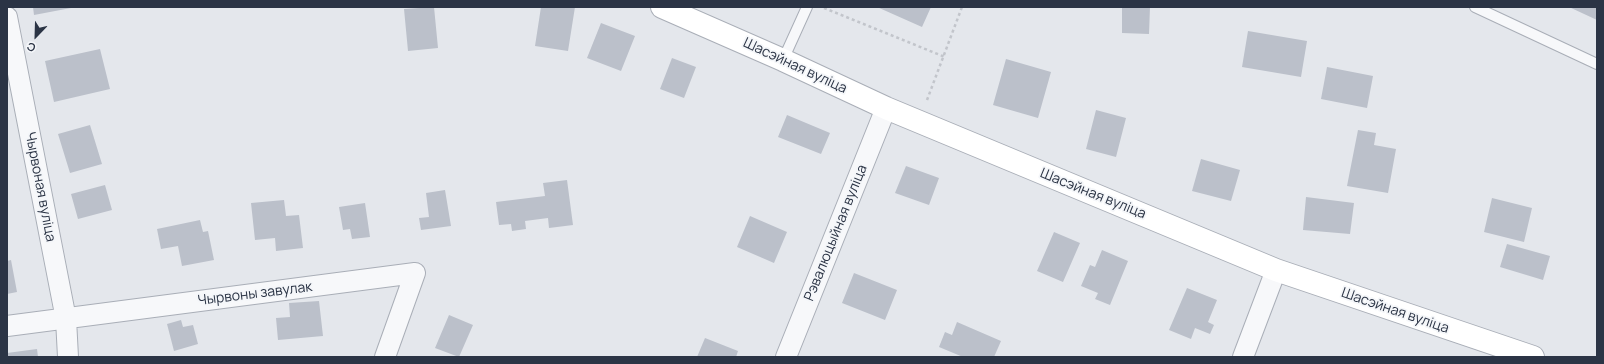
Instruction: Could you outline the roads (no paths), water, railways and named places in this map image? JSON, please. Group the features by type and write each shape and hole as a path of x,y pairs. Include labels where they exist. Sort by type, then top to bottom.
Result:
{"main road":[{"name":"Шасэйная вуліца","path":"662,7 783,60 886,108 1276,270 1533,357"}],"street":[{"name":"Чырвоная вуліца","path":"7,17 66,319 68,357"},
{"name":"Рэвалюцыйная вуліца","path":"786,357 886,108"},
{"path":"1243,357 1276,270"},
{"name":"Чырвоны завулак","path":"7,326 415,273 384,357"}],"lane":[{"path":"783,60 807,7"},
{"path":"1475,7 1597,64"}]}
